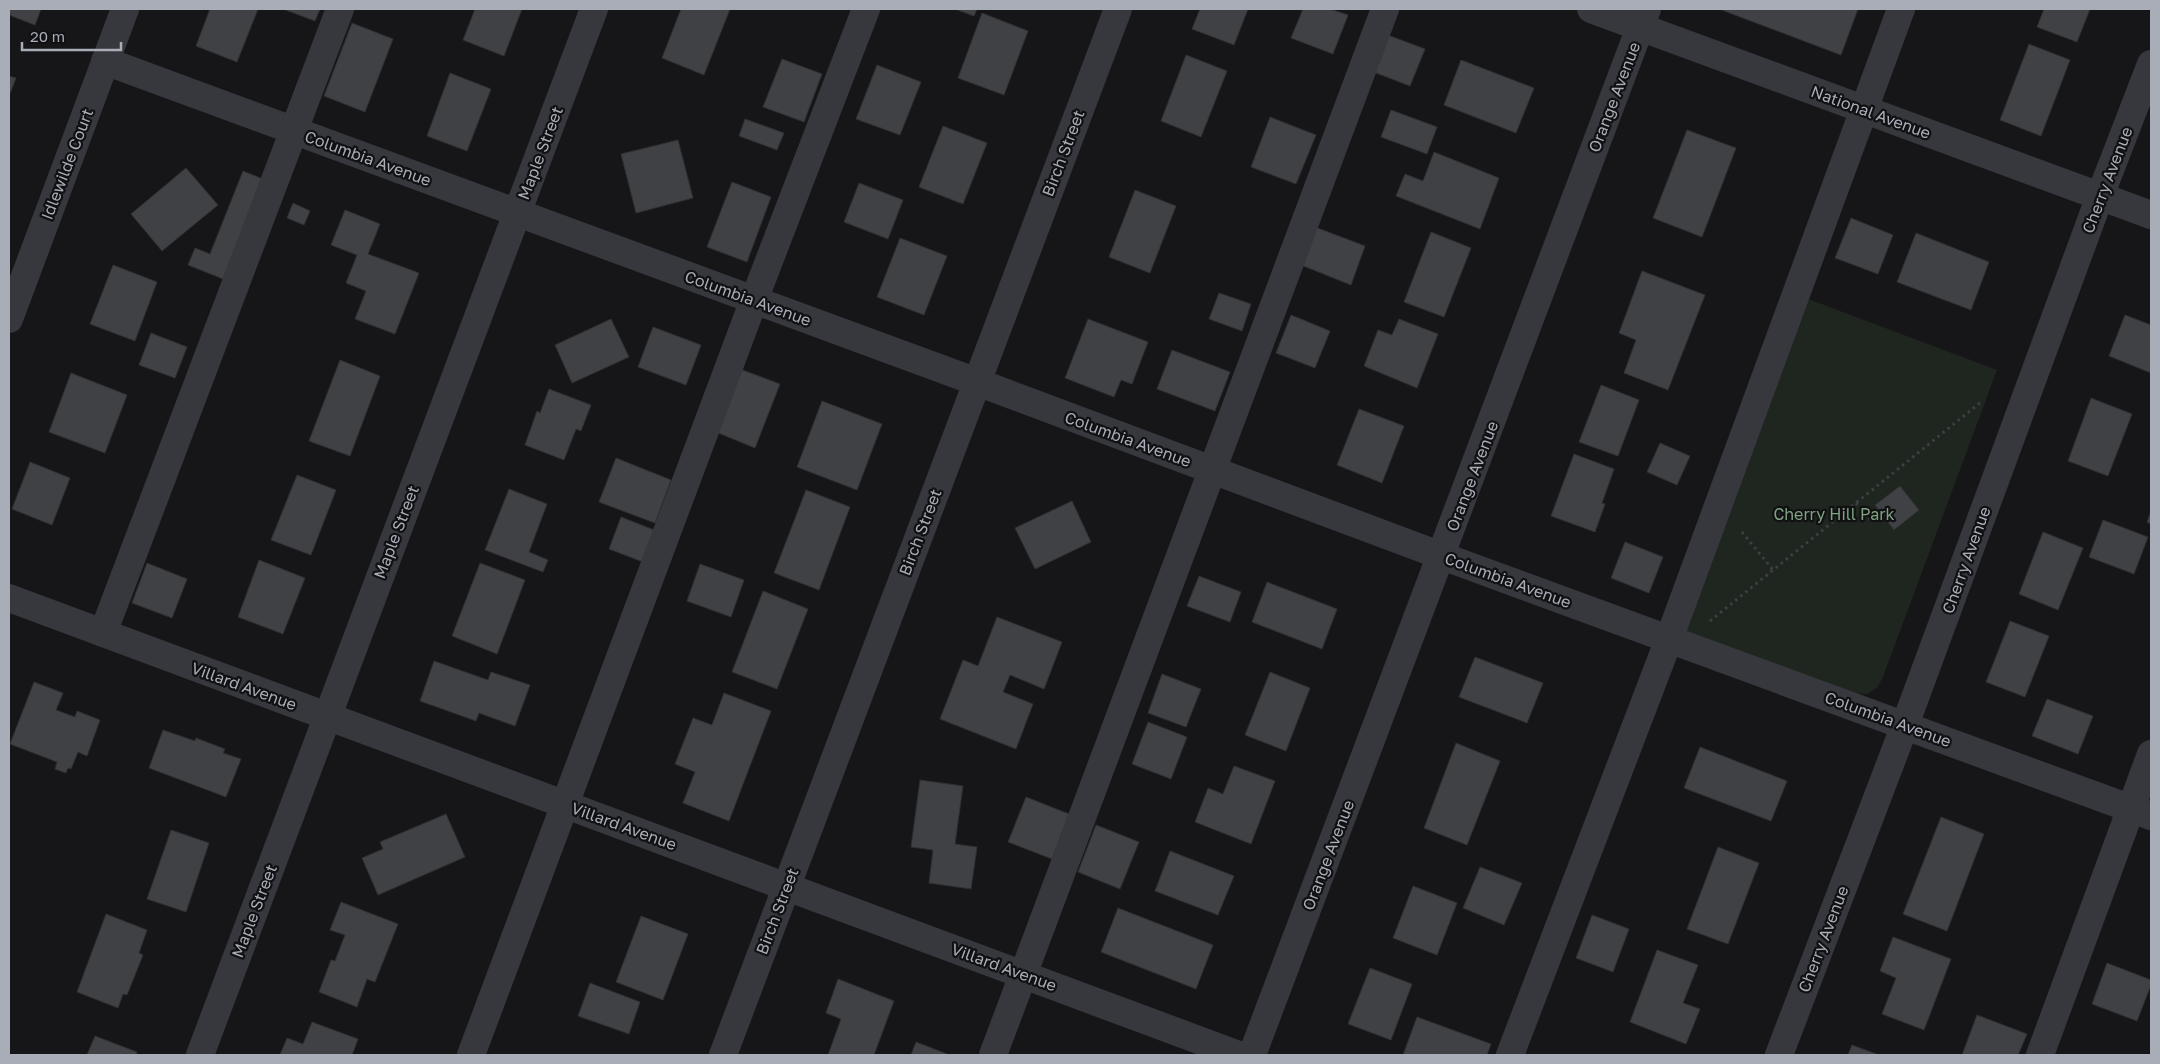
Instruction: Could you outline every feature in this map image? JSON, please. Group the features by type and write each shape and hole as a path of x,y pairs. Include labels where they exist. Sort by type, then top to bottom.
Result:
{"street":[{"name":"Idlewilde Court","path":"9,319 125,9"},
{"path":"103,633 340,9"},
{"name":"Maple Street","path":"200,1055 326,716 594,9"},
{"path":"471,1055 754,300 866,9"},
{"name":"Birch Street","path":"723,1055 1118,9"},
{"path":"993,1055 1385,9"},
{"name":"National Avenue","path":"1592,9 1644,18 1864,109 2151,215"},
{"path":"1510,1055 1669,639 1901,9"},
{"name":"Orange Avenue","path":"1252,1055 1644,18"},
{"name":"Columbia Avenue","path":"105,61 2141,813"},
{"name":"Cherry Avenue","path":"1778,1055 1905,725 2100,196 2151,64"},
{"name":"Villard Avenue","path":"9,598 1239,1055"},
{"path":"2040,1055 2141,813 2151,754"}],"path":[{"path":"1707,624 1981,402"},
{"path":"1718,503 1774,570"},
{"path":"1856,503 1869,518 1873,518 1881,513"}],"green space":[{"name":"Cherry Hill Park","path":"1803,297 1997,370 1883,677 1877,688 1867,694 1855,693 1681,629"}],"building":[{"path":"9,9 41,9 35,25 9,15"},
{"path":"210,9 258,9 237,62 196,46"},
{"path":"283,9 320,9 315,21"},
{"path":"475,9 522,9 504,56 463,40"},
{"path":"681,9 730,9 704,75 662,58"},
{"path":"955,9 977,9 974,16"},
{"path":"1200,9 1248,9 1234,45 1192,29"},
{"path":"1303,9 1330,9 1348,15 1333,54 1291,38"},
{"path":"1719,9 1858,9 1841,55"},
{"path":"2044,9 2090,9 2077,42 2037,27"},
{"path":"982,13 1028,31 1004,95 958,78"},
{"path":"352,23 393,39 365,112 324,96"},
{"path":"1385,34 1425,49 1410,86 1371,71"},
{"path":"2029,44 2070,60 2041,136 2000,120"},
{"path":"1186,55 1227,71 1201,137 1161,121"},
{"path":"782,59 822,74 804,122 763,107"},
{"path":"1461,60 1534,88 1516,133 1444,105"},
{"path":"877,65 921,82 900,135 856,119"},
{"path":"450,73 491,89 467,151 427,136"},
{"path":"9,76 16,78 9,96"},
{"path":"1391,110 1437,127 1427,154 1381,137"},
{"path":"1270,117 1316,135 1296,184 1251,167"},
{"path":"745,119 784,133 777,150 739,136"},
{"path":"943,126 987,143 963,204 919,187"},
{"path":"1687,130 1736,148 1702,237 1653,218"},
{"path":"678,140 693,198 636,213 621,154"},
{"path":"1434,152 1499,178 1480,229 1396,196 1405,174 1423,181"},
{"path":"186,168 218,205 162,251 131,214"},
{"path":"243,171 263,179 223,279 188,265 195,248 210,254"},
{"path":"732,182 771,197 747,262 707,247"},
{"path":"859,183 903,200 888,239 844,222"},
{"path":"1135,190 1176,206 1150,273 1109,257"},
{"path":"293,203 310,211 304,225 287,218"},
{"path":"345,210 380,224 368,254 419,273 395,334 355,319 366,291 346,283 357,255 331,245"},
{"path":"1851,218 1893,235 1878,274 1835,258"},
{"path":"1315,227 1365,246 1351,285 1301,265"},
{"path":"1431,232 1471,248 1444,317 1404,302"},
{"path":"1916,233 1989,262 1971,310 1897,282"},
{"path":"900,238 947,256 924,315 877,297"},
{"path":"113,265 157,282 135,341 90,324"},
{"path":"1642,271 1705,295 1668,390 1624,373 1636,340 1619,333"},
{"path":"1219,293 1251,304 1242,331 1209,319"},
{"path":"1291,315 1330,331 1315,368 1276,353"},
{"path":"2125,315 2151,325 2151,373 2109,356"},
{"path":"611,319 629,357 572,383 555,345"},
{"path":"1088,319 1148,342 1132,384 1121,380 1114,397 1065,378"},
{"path":"1399,319 1438,334 1417,388 1364,366 1378,330 1392,335"},
{"path":"653,327 701,345 686,385 638,367"},
{"path":"151,333 187,347 175,378 139,365"},
{"path":"1172,350 1230,372 1215,411 1157,389"},
{"path":"340,360 380,376 350,456 309,441"},
{"path":"740,369 780,384 755,448 716,432"},
{"path":"71,373 127,395 105,453 49,432"},
{"path":"1601,385 1639,400 1618,456 1579,442"},
{"path":"549,389 591,405 581,431 576,429 564,460 525,445 537,411 540,413"},
{"path":"2091,398 2132,414 2108,476 2068,461"},
{"path":"822,401 882,424 857,490 797,467"},
{"path":"1359,409 1404,426 1382,483 1337,465"},
{"path":"1660,443 1690,456 1677,485 1647,472"},
{"path":"1574,454 1614,469 1602,503 1605,504 1595,532 1551,516"},
{"path":"616,458 671,480 655,523 599,502"},
{"path":"30,462 70,478 52,525 12,509"},
{"path":"297,475 336,490 311,555 271,540"},
{"path":"1900,486 1919,510 1894,530 1875,505"},
{"path":"509,489 547,504 529,552 548,560 543,572 485,550"},
{"path":"806,490 850,507 819,590 774,573"},
{"path":"1072,501 1091,542 1035,569 1015,528"},
{"path":"2151,511 2151,524 2147,522"},
{"path":"621,517 654,530 643,562 609,549"},
{"path":"2103,520 2148,537 2134,574 2089,557"},
{"path":"2043,532 2083,548 2058,610 2019,594"},
{"path":"1625,542 1663,557 1649,593 1611,578"},
{"path":"259,560 305,578 283,634 238,617"},
{"path":"147,563 187,579 172,618 132,603"},
{"path":"480,563 525,580 497,654 452,636"},
{"path":"700,564 744,580 731,617 687,601"},
{"path":"1199,576 1241,592 1230,622 1187,606"},
{"path":"1267,582 1337,609 1322,649 1252,622"},
{"path":"763,591 808,609 777,689 732,672"},
{"path":"997,617 1062,642 1044,689 1010,675 1003,692 1033,704 1016,749 940,719 963,660 978,666"},
{"path":"2010,621 2049,636 2025,697 1986,682"},
{"path":"1475,657 1543,683 1527,723 1459,697"},
{"path":"434,661 488,680 491,672 530,685 515,726 479,713 476,721 420,701"},
{"path":"1270,672 1310,688 1286,751 1245,735"},
{"path":"1162,674 1201,689 1186,727 1148,713"},
{"path":"34,682 63,693 56,710 75,717 77,711 100,720 87,756 78,752 71,769 68,768 66,773 55,769 57,762 10,744"},
{"path":"724,693 771,711 729,821 683,803 695,772 675,764 693,718 712,725"},
{"path":"2047,699 2093,716 2078,754 2032,736"},
{"path":"1148,722 1187,737 1171,779 1132,764"},
{"path":"163,730 195,741 196,738 225,749 223,753 241,759 226,797 149,768"},
{"path":"1456,743 1500,761 1467,845 1424,828"},
{"path":"1700,747 1787,781 1771,821 1684,788"},
{"path":"1234,766 1275,781 1251,844 1195,822 1208,788 1223,794"},
{"path":"920,780 963,786 955,844 977,847 971,889 929,883 933,850 911,847"},
{"path":"1026,797 1069,814 1052,859 1008,842"},
{"path":"446,814 465,857 378,895 362,858 383,849 380,842"},
{"path":"1941,817 1984,834 1947,931 1903,914"},
{"path":"1096,825 1139,842 1120,889 1078,872"},
{"path":"171,830 209,843 186,912 147,899"},
{"path":"1718,847 1759,863 1728,944 1687,929"},
{"path":"1170,851 1234,876 1218,915 1155,891"},
{"path":"1480,867 1522,883 1504,925 1463,908"},
{"path":"1413,886 1457,903 1437,955 1393,938"},
{"path":"341,902 398,924 375,982 367,979 357,1007 319,992 331,960 335,961 345,935 330,930"},
{"path":"1118,908 1213,945 1196,989 1101,952"},
{"path":"106,914 147,930 139,953 143,955 127,995 123,994 118,1008 77,992"},
{"path":"1592,915 1629,929 1613,972 1576,958"},
{"path":"641,916 688,934 663,1000 616,982"},
{"path":"1893,937 1951,959 1924,1030 1882,1014 1896,978 1880,971"},
{"path":"1657,950 1698,965 1683,1003 1700,1009 1686,1044 1630,1022"},
{"path":"2107,963 2151,980 2151,985 2137,1021 2092,1004"},
{"path":"1370,968 1412,984 1391,1040 1348,1024"},
{"path":"838,979 894,1001 874,1055 828,1055 841,1019 826,1013"},
{"path":"590,983 640,1002 629,1034 578,1016"},
{"path":"1977,1015 2027,1034 2018,1055 1962,1055"},
{"path":"1417,1017 1491,1044 1487,1055 1403,1055"},
{"path":"312,1022 358,1039 352,1055 280,1055 287,1038 303,1044"},
{"path":"95,1036 137,1052 136,1055 87,1055"},
{"path":"916,1042 947,1054 947,1055 911,1055"},
{"path":"1852,1045 1879,1055 1848,1055"}]}
